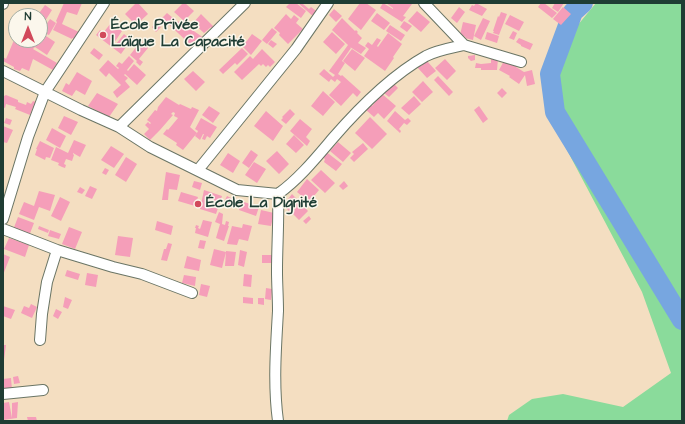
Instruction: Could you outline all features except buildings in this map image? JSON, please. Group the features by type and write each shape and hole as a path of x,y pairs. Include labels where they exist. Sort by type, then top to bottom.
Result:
{"street":[{"path":"3,219 28,137 45,92 104,3"},
{"path":"118,127 245,3"},
{"path":"198,170 296,49 328,3"},
{"path":"424,3 464,45"},
{"path":"3,71 80,110 118,127 150,147 237,190 278,194 288,187 318,156 349,120 395,77 427,56 446,48 464,45 521,62"},
{"path":"278,194 279,209 276,272 278,308 275,376 278,421"},
{"path":"3,229 57,250 142,274 192,293"},
{"path":"40,340 47,282 57,250"},
{"path":"3,394 43,390"}],"green space":[{"path":"596,3 682,3 682,421 507,421 509,415 532,399 563,394 623,407 671,373 642,292 549,116 558,49"}],"waterway":[{"path":"583,3 573,12 550,74 555,112 682,320"}],"place":[{"name":"École Privée Laïque La Capacité","path":"103,35"},
{"name":"École La Dignité","path":"198,204"}]}
